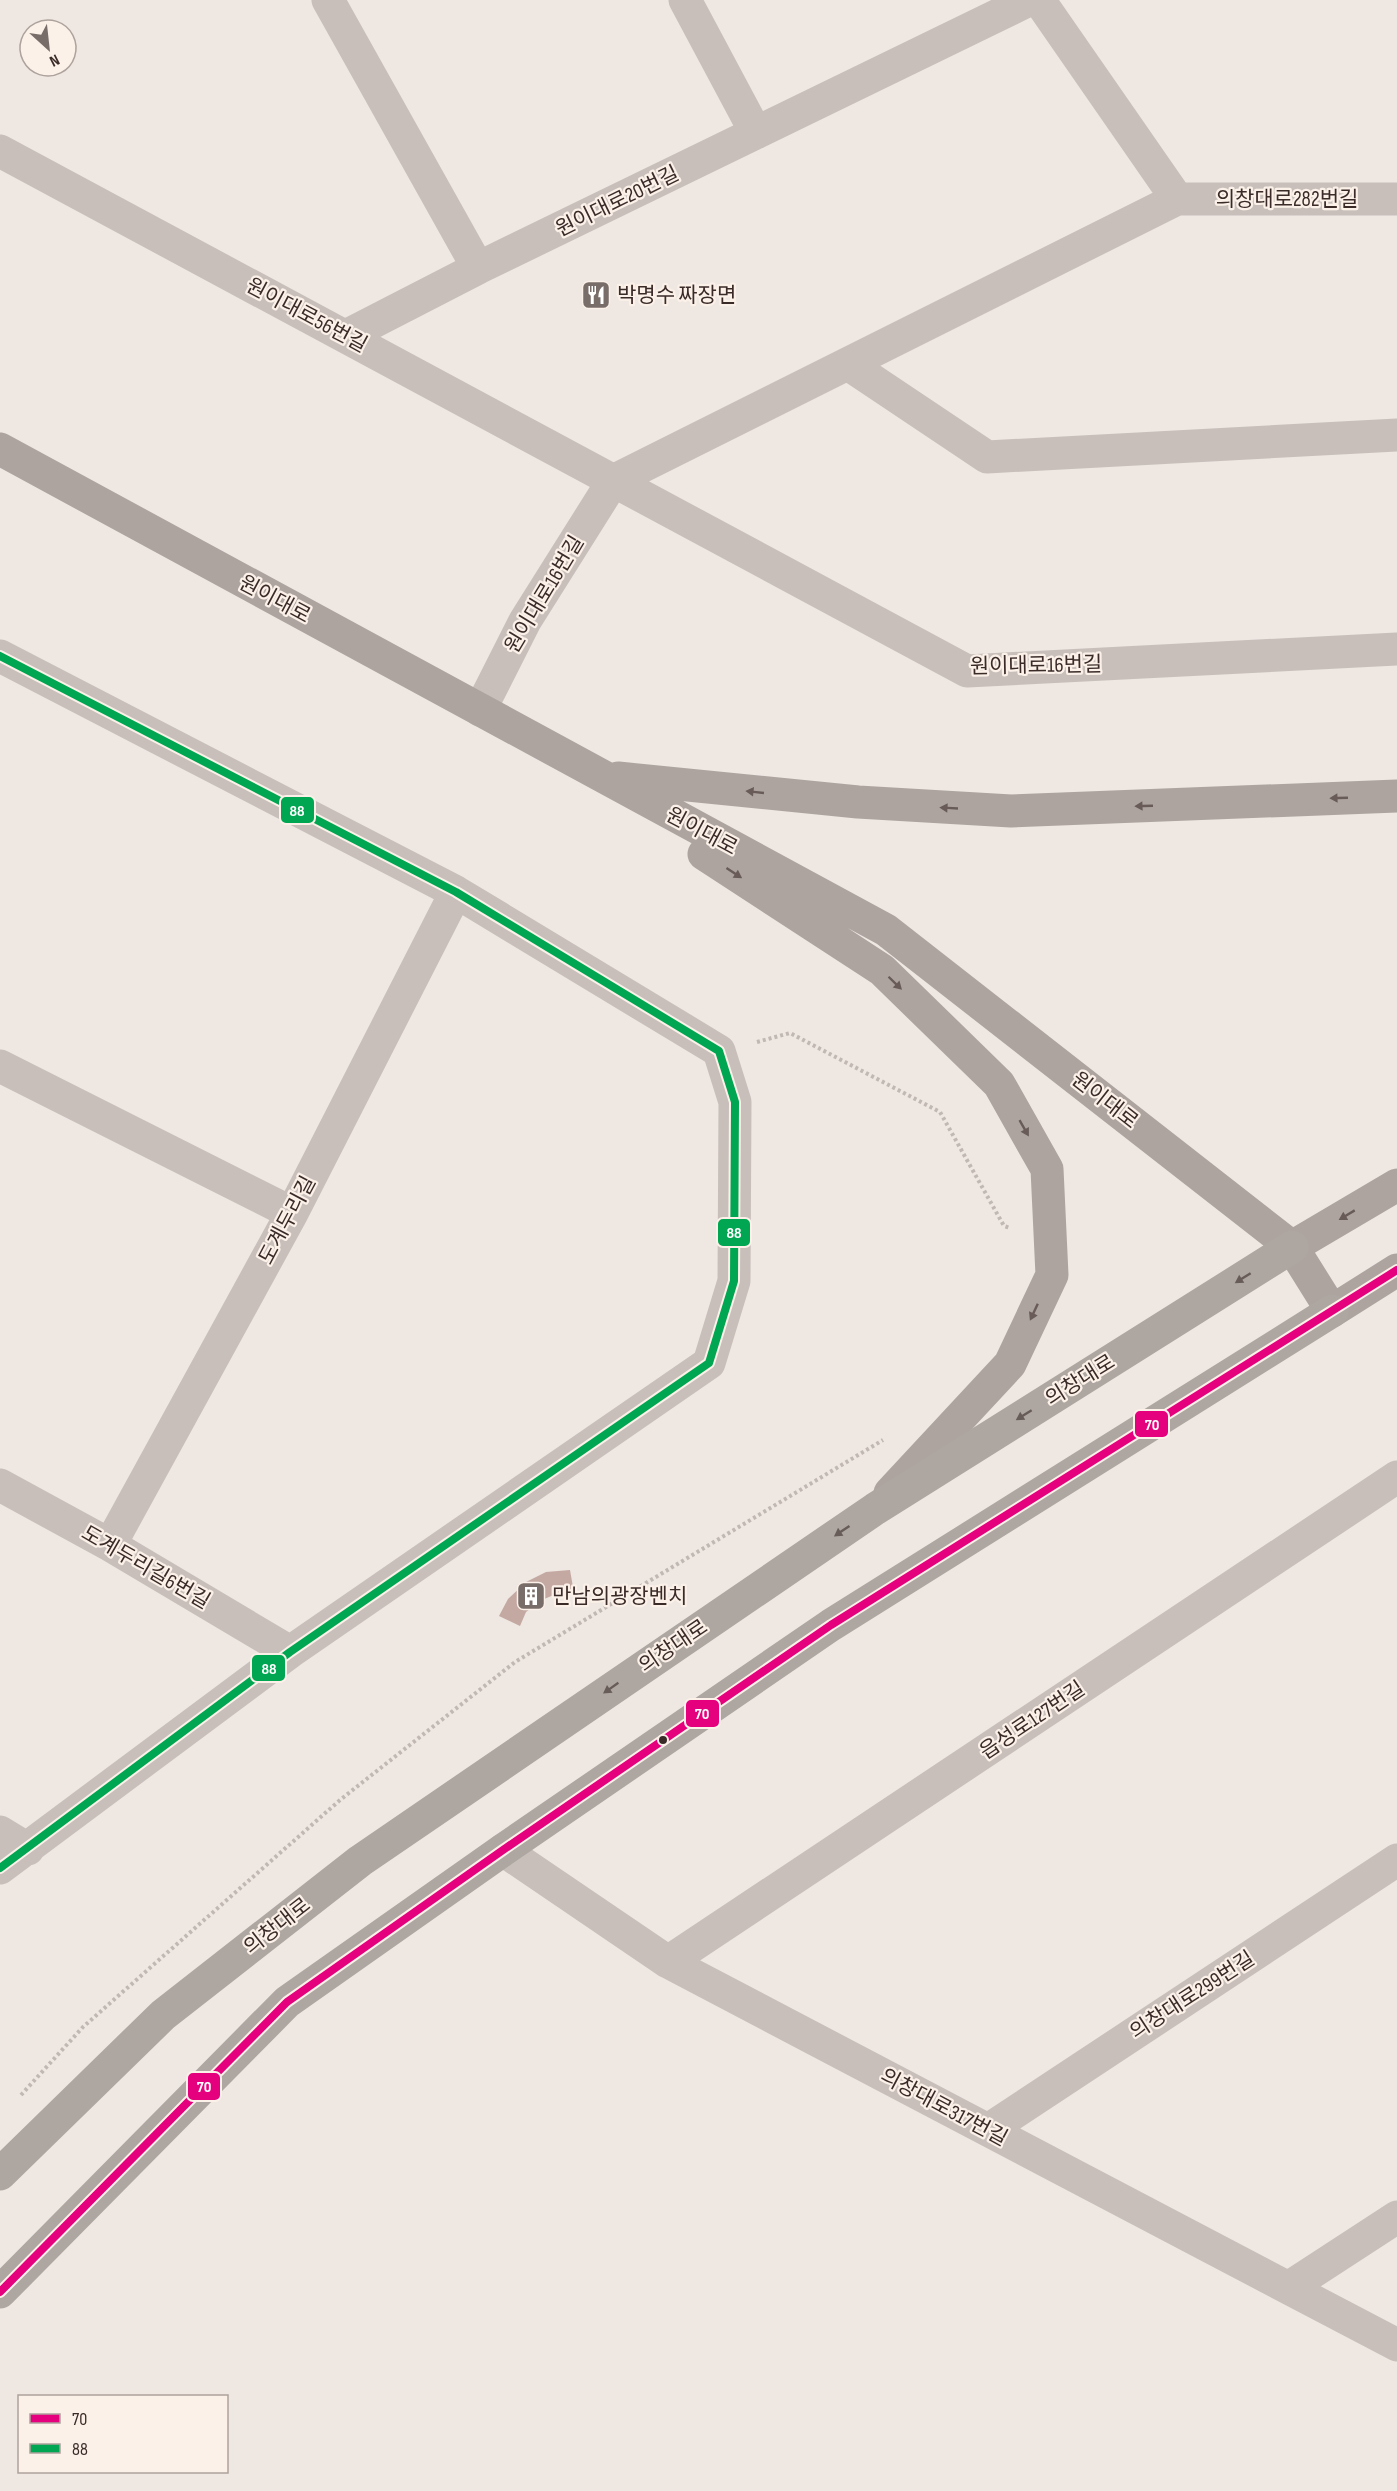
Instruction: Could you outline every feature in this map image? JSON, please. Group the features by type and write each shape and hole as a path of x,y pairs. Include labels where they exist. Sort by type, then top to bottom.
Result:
{"highway":[{"name":"의창대로","path":"0,2174 163,2015 360,1861 875,1509 1292,1247"},
{"path":"0,2292 287,2002 503,1850 831,1625 1332,1311"}],"main road":[{"name":"원이대로","path":"0,449 886,930 1292,1247 1332,1311"},
{"path":"602,777 858,802 1011,811 1397,796"},
{"path":"602,777 702,852 882,970 999,1084 1047,1169 1052,1275 1010,1364 875,1509"},
{"name":"의창대로","path":"1292,1247 1397,1185"},
{"path":"1332,1311 1397,1270"}],"street":[{"path":"328,0 478,268"},
{"path":"685,0 756,133"},
{"name":"원이대로20번길","path":"346,336 478,268 1029,0"},
{"path":"614,481 1177,198 1040,0"},
{"name":"원이대로56번길","path":"0,151 614,481"},
{"name":"의창대로282번길","path":"1177,198 1397,199"},
{"path":"848,364 987,457 1397,435"},
{"name":"원이대로16번길","path":"480,710 525,621 614,481 967,671 1397,649"},
{"path":"0,656 456,892 719,1051 735,1102 734,1281 709,1363 290,1652 0,1868"},
{"name":"도계두리길","path":"110,1545 292,1213 456,892"},
{"path":"0,1066 292,1213"},
{"name":"읍성로127번길","path":"668,1962 1397,1478"},
{"name":"도계두리길6번길","path":"0,1485 110,1545 290,1652"},
{"path":"0,1832 28,1849"},
{"name":"의창대로317번길","path":"503,1850 668,1962 1397,2345"},
{"name":"의창대로299번길","path":"988,2130 1397,1860"},
{"path":"1288,2288 1397,2217"}],"path":[{"path":"719,1051 790,1033 940,1112 1004,1226 1050,1238"},
{"path":"15,2101 83,2027 340,1800 515,1662 887,1437"}],"building":[{"name":"만남의광장벤치","path":"570,1570 574,1593 556,1594 542,1600 526,1612 520,1626 499,1616 508,1599 526,1582 546,1572"}],"transit line":[{"name":"88","path":"0,656 456,892 719,1051 735,1102 734,1281 709,1363 290,1652 0,1868"},
{"name":"70","path":"0,2292 287,2002 503,1850 831,1625 1397,1270"}],"place":[{"name":"박명수 짜장면","path":"596,295"},
{"name":"만남의광장벤치","path":"531,1596"}]}
